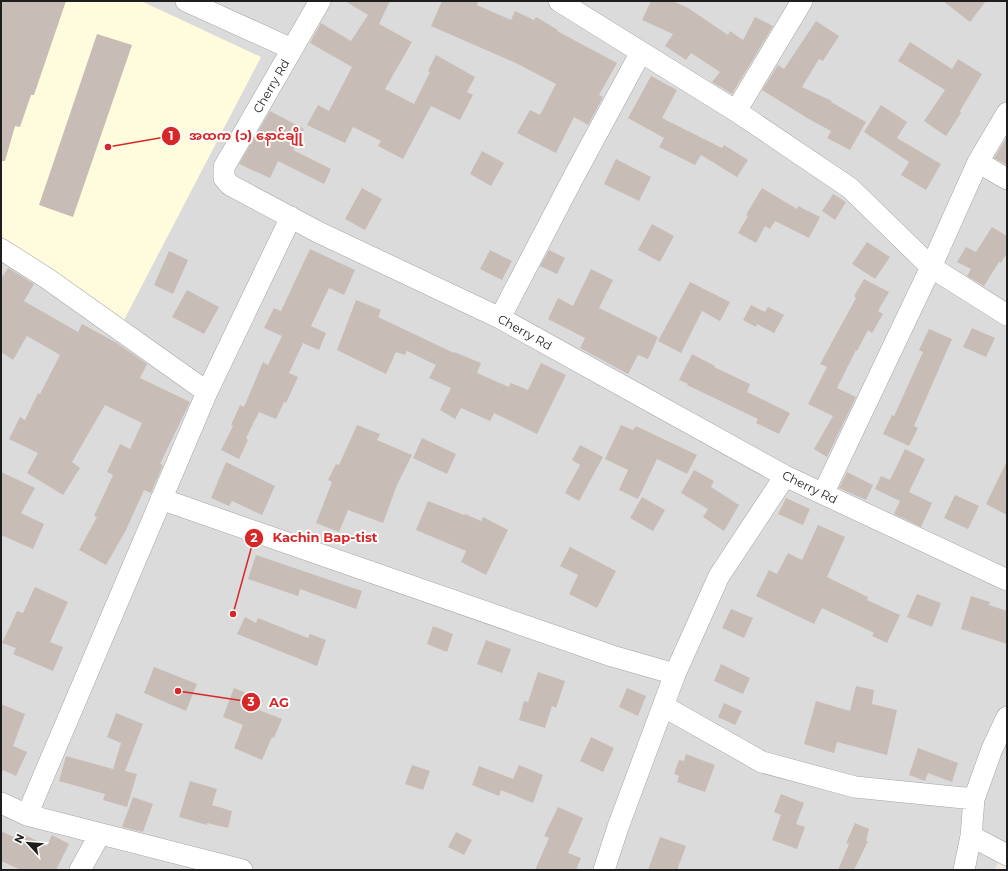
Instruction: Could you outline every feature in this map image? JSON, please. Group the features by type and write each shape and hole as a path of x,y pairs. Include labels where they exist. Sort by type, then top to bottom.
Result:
{"street":[{"path":"186,1 292,49"},
{"name":"Cherry Rd","path":"320,1 224,167 224,178 230,185 325,235 500,318 785,476 1007,580"},
{"path":"560,1 736,111 850,188 931,267 1007,314"},
{"path":"736,111 802,1"},
{"path":"500,318 577,170 641,52"},
{"path":"823,494 931,267 978,162 1007,113"},
{"path":"978,162 1007,179"},
{"path":"27,815 207,392 291,217"},
{"path":"1,249 48,279 207,392"},
{"path":"604,870 618,827 675,674 719,576 785,476"},
{"path":"161,499 612,656 675,674"},
{"path":"663,706 762,762 855,787 974,799"},
{"path":"964,870 971,836 974,799 992,749 1007,717"},
{"path":"1,803 27,815 242,870"},
{"path":"80,870 100,834"},
{"path":"971,836 1007,855"}],"shaded area":[{"path":"1,1 1007,1 1007,848 994,870 1,870"},
{"path":"1,1 141,1 261,57 124,320 1,238"}],"building":[{"path":"1,1 66,1 34,95 31,95 20,127 15,126 5,161 1,161"},
{"path":"345,1 390,1 379,24 412,42 385,89 414,104 430,72 428,71 436,55 475,77 467,92 473,95 460,120 431,106 403,159 378,146 381,141 353,127 345,143 307,125 318,105 329,111 352,67 310,43 321,23 351,41 368,15"},
{"path":"442,1 478,1 477,5 511,20 515,11 534,20 536,17 558,30 557,31 617,63 599,95 603,97 588,125 574,117 556,153 517,133 530,110 540,115 556,84 516,63 431,26"},
{"path":"651,1 673,1 688,8 728,35 730,31 743,40 755,17 773,26 732,94 712,82 720,72 691,53 686,60 665,46 673,34 642,20"},
{"path":"943,1 986,1 970,22"},
{"path":"816,21 839,36 823,61 819,59 802,87 832,101 831,102 866,122 850,150 827,138 831,131 762,90 778,65 784,69"},
{"path":"97,34 132,45 73,217 39,205"},
{"path":"910,42 952,69 958,59 982,74 960,111 961,113 946,136 924,121 945,90 898,61"},
{"path":"651,76 677,90 662,118 722,148 724,145 748,160 737,177 701,155 695,165 659,147 664,138 628,118"},
{"path":"881,105 907,122 897,138 941,164 926,190 901,175 909,162 864,132"},
{"path":"270,111 304,129 293,150 331,169 324,184 278,161 270,178 239,164"},
{"path":"1007,137 1007,165 994,158"},
{"path":"482,151 504,163 491,186 470,174"},
{"path":"616,159 651,177 639,201 604,184"},
{"path":"362,188 382,199 365,230 345,219"},
{"path":"762,188 797,209 798,206 820,217 809,238 775,221 770,229 765,226 756,243 738,233 748,216 746,215"},
{"path":"833,194 846,202 835,220 822,211"},
{"path":"652,224 674,236 660,262 638,250"},
{"path":"992,227 1007,236 1007,253 1001,263 999,262 984,286 967,276 971,269 957,262 966,247 976,252"},
{"path":"867,242 890,257 875,279 852,264"},
{"path":"310,249 355,270 344,295 329,288 311,326 326,333 319,350 303,343 289,373 298,377 286,403 284,402 276,419 259,412 246,438 248,440 239,459 221,450 233,426 231,425 240,405 244,407 263,362 268,365 282,336 264,328 274,308 281,311"},
{"path":"490,250 512,261 502,280 480,269"},
{"path":"549,250 565,258 557,274 540,266"},
{"path":"169,251 188,260 173,294 154,285"},
{"path":"8,268 34,284 24,301 78,332 82,324 117,343 147,364 140,378 190,402 160,464 163,465 151,493 144,490 126,530 106,565 79,550 97,517 94,516 113,475 107,472 120,444 130,449 142,423 105,405 72,462 80,468 63,495 27,473 38,453 9,439 20,417 25,420 38,393 40,394 60,355 27,336 13,360 1,352 1,279"},
{"path":"591,269 613,280 599,308 658,337 648,359 638,355 628,374 580,348 585,338 548,319 558,298 573,306"},
{"path":"864,279 889,292 878,311 883,314 872,333 868,330 837,388 856,397 827,457 814,449 833,416 808,404 827,367 820,364 856,298 854,296"},
{"path":"690,282 730,302 720,321 702,311 681,353 658,341"},
{"path":"187,290 219,307 204,334 172,317"},
{"path":"356,300 381,310 378,317 454,353 481,363 477,373 509,387 511,383 528,390 541,363 566,375 537,434 494,413 490,421 461,408 455,419 440,410 451,388 429,378 436,365 407,351 405,355 396,352 386,374 337,350"},
{"path":"751,305 765,312 768,307 784,315 774,333 757,324 756,327 743,320"},
{"path":"972,328 995,338 986,357 963,347"},
{"path":"929,329 952,339 914,426 918,428 909,446 883,434 892,415 894,416 923,352 919,350"},
{"path":"692,354 715,366 714,367 750,384 747,392 790,413 779,434 756,423 758,419 679,380"},
{"path":"357,425 380,434 377,440 412,455 397,485 383,523 348,510 339,532 316,523 332,482 328,480 336,464 339,465"},
{"path":"621,425 633,430 636,426 697,455 687,474 657,459 638,499 619,490 628,470 605,459"},
{"path":"422,438 456,454 447,474 413,458"},
{"path":"580,445 603,457 579,501 565,493 580,465 572,460"},
{"path":"905,449 925,459 909,492 932,503 921,527 894,514 900,501 875,489 881,476 890,480"},
{"path":"1007,461 1007,515 986,504"},
{"path":"226,462 275,486 262,515 232,501 229,506 211,498"},
{"path":"694,470 714,481 711,487 739,505 724,531 703,517 708,509 681,493"},
{"path":"1,472 35,488 21,513 44,524 33,549 1,535"},
{"path":"847,472 873,485 866,500 839,488"},
{"path":"955,495 979,506 968,529 944,518"},
{"path":"642,497 665,510 653,531 630,518"},
{"path":"786,498 810,509 803,525 778,514"},
{"path":"428,501 481,521 483,517 508,530 486,575 461,562 466,551 416,530"},
{"path":"818,525 845,537 827,577 868,597 867,600 900,615 887,643 872,636 874,633 822,608 814,624 756,596 769,570 777,574 788,553 802,560"},
{"path":"570,547 616,571 597,608 569,594 578,575 560,566"},
{"path":"256,555 362,591 356,609 300,589 298,596 248,579"},
{"path":"35,587 68,602 50,642 63,647 53,671 13,654 16,648 2,643 17,611 23,613"},
{"path":"917,594 941,603 932,627 907,617"},
{"path":"971,596 990,602 989,605 1007,611 1007,644 961,629"},
{"path":"731,609 753,618 744,638 722,628"},
{"path":"245,617 256,623 258,618 308,638 310,634 326,640 317,666 237,634"},
{"path":"433,626 453,634 447,652 427,644"},
{"path":"486,640 511,649 502,673 477,664"},
{"path":"721,664 750,678 743,694 714,681"},
{"path":"154,667 197,684 186,711 144,693"},
{"path":"538,672 565,681 556,708 552,706 545,728 519,720 524,701 528,702"},
{"path":"856,686 874,690 872,704 897,710 887,755 837,742 834,753 804,744 816,701 850,711"},
{"path":"234,688 263,700 259,710 282,719 262,760 234,748 243,725 223,717"},
{"path":"627,688 646,696 638,716 619,707"},
{"path":"724,703 742,711 735,725 718,717"},
{"path":"1,704 25,714 13,746 27,752 16,776 3,770 1,775"},
{"path":"116,713 143,724 125,771 137,774 127,807 103,800 105,794 59,781 66,756 113,769 121,743 107,737"},
{"path":"591,737 614,748 603,772 580,761"},
{"path":"918,748 958,763 952,782 928,773 925,781 909,775"},
{"path":"686,754 715,765 705,792 677,782 679,776 674,774 679,760 684,761"},
{"path":"412,765 430,771 423,790 405,784"},
{"path":"519,765 543,775 533,803 501,790 499,796 472,785 479,766 513,779"},
{"path":"190,781 217,789 212,805 232,811 228,828 207,823 207,825 179,817"},
{"path":"781,794 804,803 796,824 805,827 797,849 772,840 781,815 774,812"},
{"path":"133,797 153,804 143,832 122,827"},
{"path":"558,807 583,818 568,853 581,858 576,870 535,870 549,838 544,836"},
{"path":"855,823 869,829 866,841 868,841 854,870 838,870 849,844 846,843"},
{"path":"1,831 20,840 23,834 47,846 52,835 69,844 56,870 21,870 1,861"},
{"path":"456,832 472,840 464,855 448,847"},
{"path":"660,837 686,846 677,870 648,870"}],"place":[{"name":"အထက (၁) နောင်ချို","path":"108,147"},
{"name":"Kachin Bap-tist","path":"233,614"},
{"name":"AG","path":"178,691"}]}
